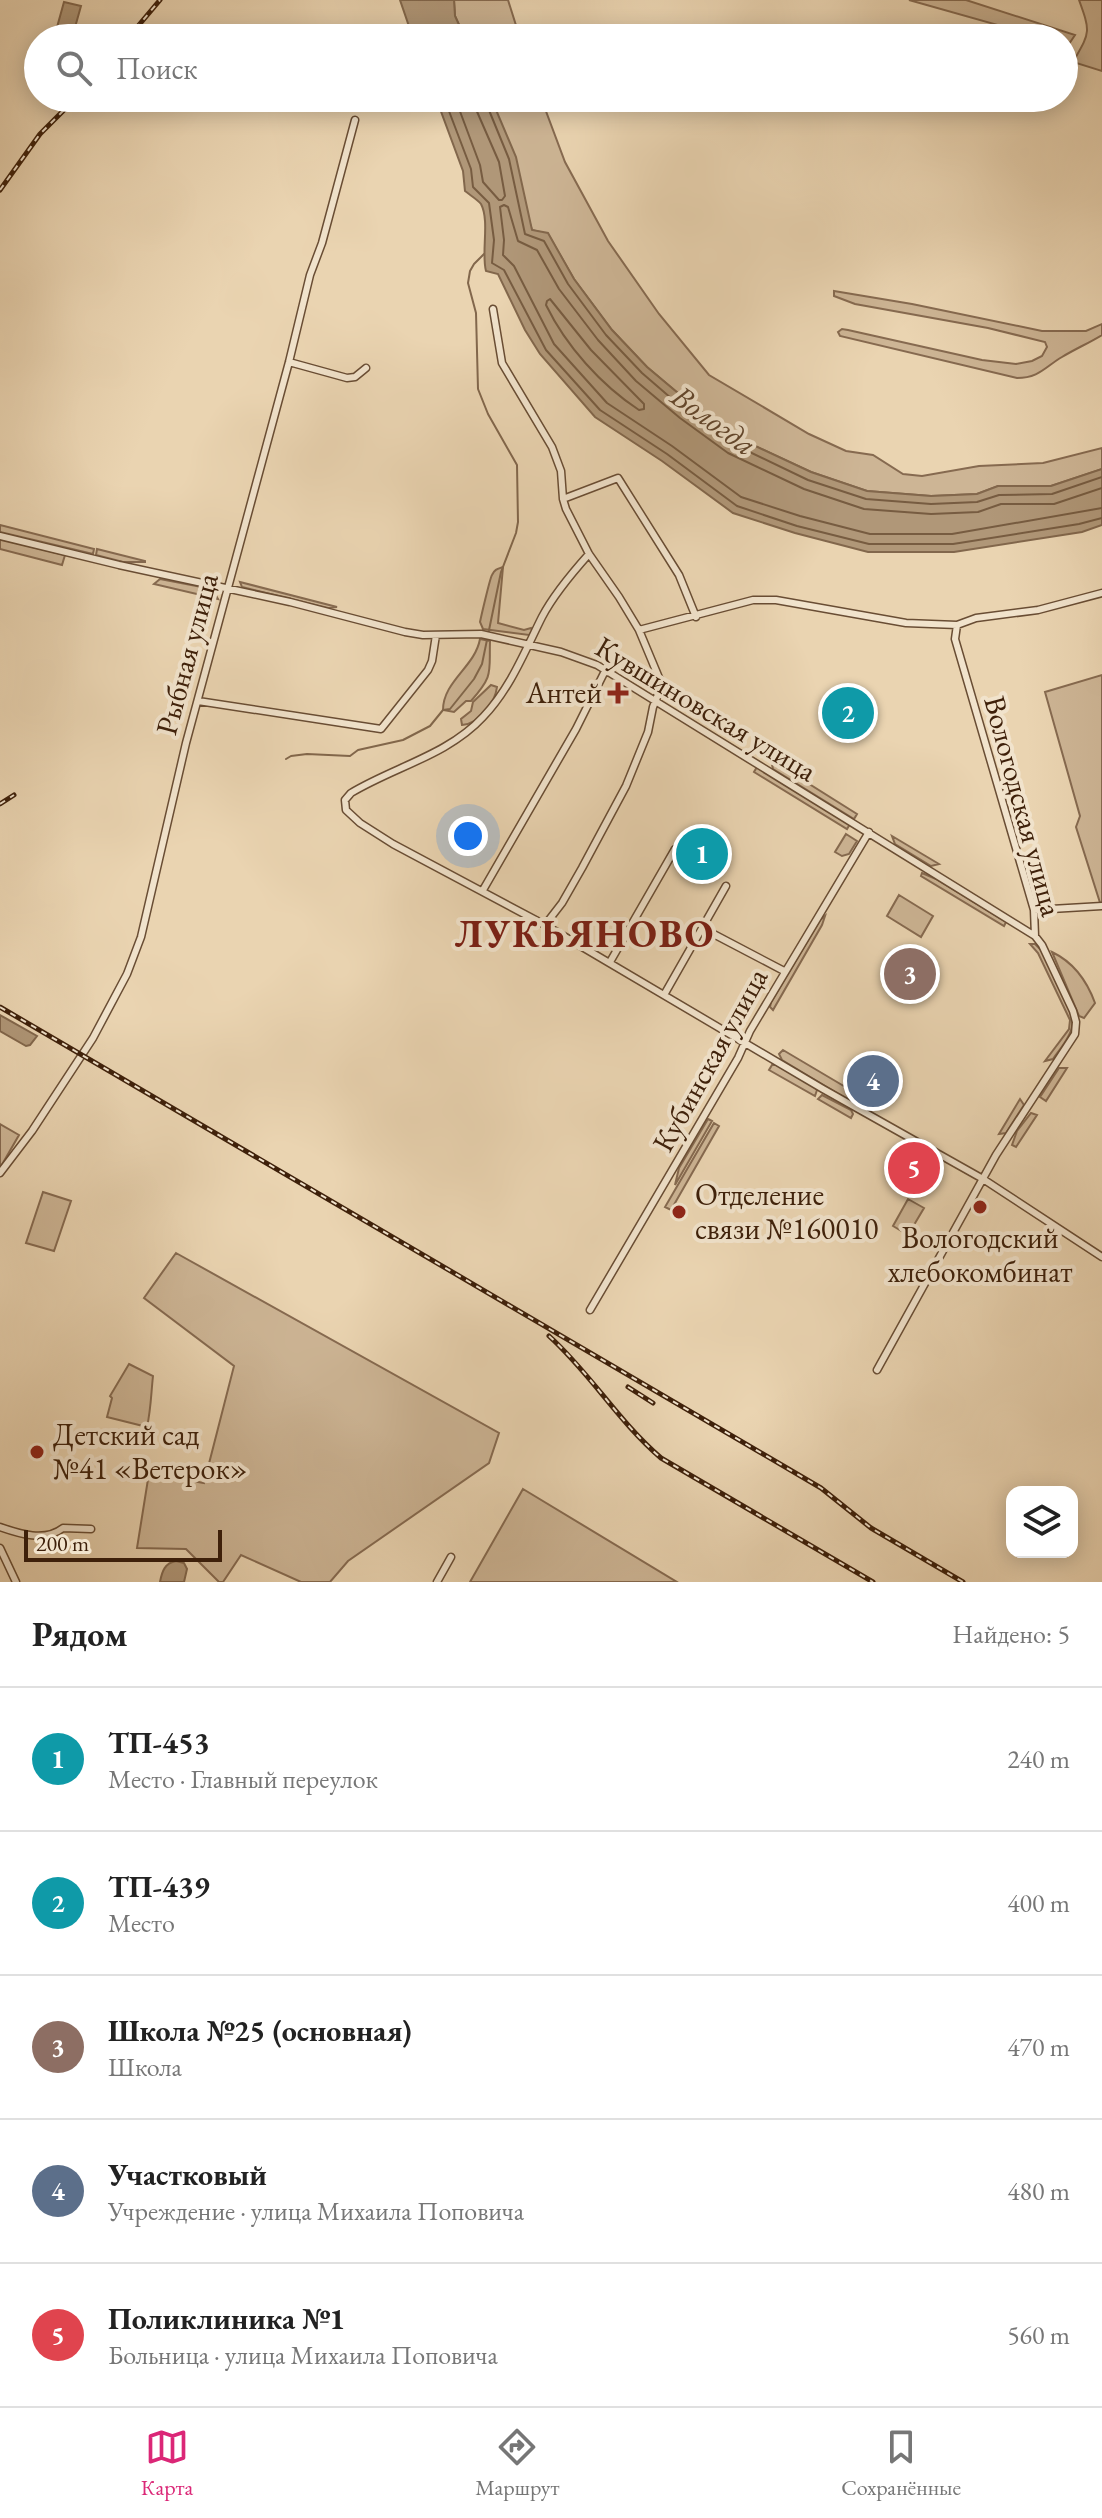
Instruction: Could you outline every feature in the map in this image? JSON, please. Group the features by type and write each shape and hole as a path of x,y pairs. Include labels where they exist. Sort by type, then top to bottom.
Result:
{"street":[{"name":"Рыбная улица","path":"1,1173 93,1038 130,967 141,937 177,779 310,275 322,243 355,120"},
{"path":"493,309 502,363 552,447 561,471 563,499 589,554 639,630 662,689 626,786 562,903 545,925"},
{"path":"289,362 347,378 355,377 366,368"},
{"path":"563,499 618,478 679,575 696,617"},
{"name":"Кувшиновская улица","path":"0,536 405,632 481,634 575,656 606,669 1035,936"},
{"path":"589,554 567,579 543,615 530,644 489,710 439,750 351,793 345,800 346,810 393,844 545,925 835,1096 983,1179 1102,1257"},
{"path":"639,630 753,600 766,599 906,623 957,625 976,618 1038,610 1102,593"},
{"name":"Вологодская улица","path":"877,1370 996,1155 1076,1030 1073,1011 1035,936 1034,910 955,639 957,625"},
{"path":"198,701 381,729 428,670 436,635"},
{"path":"483,890 576,729 606,669"},
{"name":"Кубинская улица","path":"590,1310 738,1058 784,971 869,832"},
{"path":"610,962 675,849"},
{"path":"664,995 726,886"},
{"path":"1034,910 1102,906"},
{"path":"702,928 784,971"},
{"path":"0,1527 38,1536 56,1534 63,1528 91,1529"},
{"path":"0,1548 16,1582"},
{"path":"437,1582 451,1557"}],"shaded area":[{"path":"454,0 508,0 516,24 459,24"},
{"path":"909,0 966,0 1041,24 994,24"},
{"path":"1079,0 1102,0 1102,71 1078,64 1078,53 1087,32"},
{"path":"495,112 546,112 565,162 608,241 659,314 709,375 809,434 846,451 873,455 903,474 922,476 979,466 1043,463 1102,448 1102,469 1051,486 998,486 977,494 931,496 867,491 811,472 738,438 647,367 612,330 574,279 548,234 532,230"},
{"path":"834,291 1042,331 1086,331 1102,324 1102,335 1036,374 1017,378 840,336 838,332 848,330 982,360 1016,364 1042,356 1047,347 1045,342 988,328 855,304 834,296"},
{"path":"0,525 94,549 93,554 0,532"},
{"path":"0,539 65,555 62,565 0,549"},
{"path":"97,549 145,562 123,562 96,555"},
{"path":"503,567 498,623 524,630 531,628 529,635 483,629 480,622 492,575"},
{"path":"160,579 212,589 218,599 154,584"},
{"path":"240,582 337,607 328,608 242,587"},
{"path":"480,639 490,641 490,667 484,685 471,701 466,701 454,712 443,710 448,691 472,658"},
{"path":"1102,675 1102,909 1076,827 1080,816 1045,692"},
{"path":"491,685 497,687 490,706 480,717 462,725 461,719 471,711 473,702"},
{"path":"771,760 857,814 854,819 773,769"},
{"path":"757,767 850,824 847,829 754,772"},
{"path":"846,834 857,841 849,854 842,856 835,852"},
{"path":"892,836 939,864 931,866 895,844"},
{"path":"922,873 1006,922 1004,926 921,876"},
{"path":"899,895 933,916 921,937 887,916"},
{"path":"825,916 822,925 773,1010 771,1002"},
{"path":"1030,944 1041,950 1066,999 1072,1019 1067,1039 1053,1059 1045,1061 1069,1029 1070,1020 1038,953"},
{"path":"1052,952 1073,967 1092,995 1095,1003 1084,1018 1079,1016"},
{"path":"783,1050 869,1101 860,1107 782,1060 779,1054"},
{"path":"772,1065 778,1065 814,1086 817,1090 815,1096 769,1070"},
{"path":"1059,1068 1067,1068 1046,1101 1040,1097"},
{"path":"822,1095 851,1110 851,1118 818,1099"},
{"path":"1020,1099 1024,1105 1006,1133 999,1134"},
{"path":"1031,1113 1037,1115 1016,1147 1012,1145 1017,1131"},
{"path":"708,1119 712,1121 675,1185 679,1168"},
{"path":"714,1123 719,1126 671,1210 665,1207"},
{"path":"0,1124 19,1135 0,1168"},
{"path":"43,1192 71,1201 54,1251 26,1243"},
{"path":"908,1199 924,1208 908,1235 893,1226"},
{"path":"176,1253 499,1433 489,1463 348,1561 330,1582 301,1582 241,1555 223,1582 219,1582 186,1549 137,1548 149,1473 204,1483 234,1366 144,1298"},
{"path":"129,1364 153,1376 147,1427 107,1417 110,1396"},
{"path":"523,1489 677,1582 470,1582"}],"water":[{"path":"400,0 454,0 459,24 408,24"},
{"path":"64,2 81,6 76,24 58,24"},
{"path":"441,112 497,112 516,157 532,230 548,233 574,279 612,330 647,367 738,438 811,472 867,491 931,496 977,494 998,486 1051,486 1102,469 1102,525 1082,532 954,552 868,552 733,513 595,417 540,354 498,274 486,271 484,211 480,202 465,191 463,171"},
{"path":"0,1015 37,1036 26,1046 0,1031"},
{"path":"176,1561 184,1563 187,1569 184,1582 160,1582 165,1568"}],"waterway":[{"path":"286,759 307,754 350,756 358,750 403,740 430,726 443,710 450,709 482,664 501,572 518,522 517,465 488,414 478,389 476,313 468,283 470,271 484,254"}],"railway":[{"path":"140,24 160,0"},
{"path":"0,190 40,134 62,112"},
{"path":"0,804 14,795"},
{"path":"0,1007 821,1488 871,1528 963,1582"},
{"path":"549,1336 631,1429 661,1458 873,1582"},
{"path":"628,1387 653,1403"}],"place":[{"name":"Антей","path":"618,693"},
{"name":"ТП-439","path":"848,713"},
{"name":"ТП-453","path":"702,854"},
{"name":"Школа №25 (основная)","path":"910,974"},
{"name":"Участковый","path":"873,1081"},
{"name":"Поликлиника №1","path":"914,1168"},
{"name":"Вологодский хлебокомбинат","path":"980,1207"},
{"name":"Отделение связи №160010","path":"679,1212"},
{"name":"Детский сад №41 «Ветерок»","path":"37,1452"}],"district":[{"name":"ЛУКЬЯНОВО","path":"585,934"}],"water label":[{"name":"Вологда","path":"714,420"}]}
